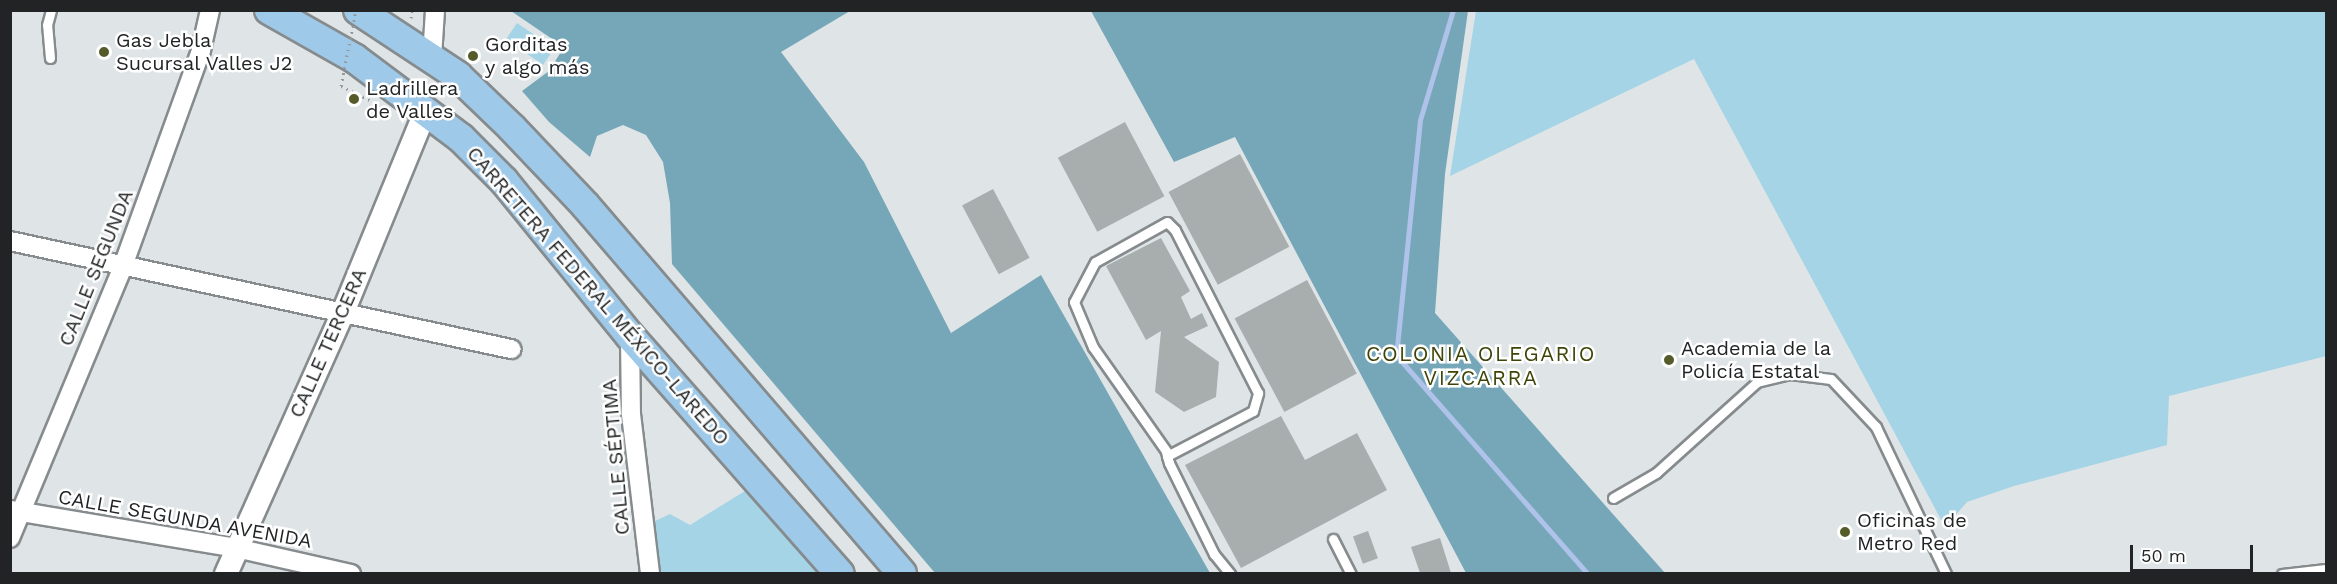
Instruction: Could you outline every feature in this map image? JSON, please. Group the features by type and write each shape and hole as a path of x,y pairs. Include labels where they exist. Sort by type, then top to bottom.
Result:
{"main road":[{"name":"CARRETERA FEDERAL MÉXICO-LAREDO","path":"269,10 354,58 426,110 504,181 630,336 840,573"},
{"path":"357,10 432,57 497,113 585,205 902,573"}],"street":[{"name":"CALLE SEGUNDA","path":"10,538 16,511 123,266 201,50 210,10"},
{"path":"432,57 435,10"},
{"name":"CALLE TERCERA","path":"226,573 344,310 426,110"},
{"path":"10,241 344,310 511,349"},
{"name":"CALLE SÉPTIMA","path":"630,336 631,414 650,573"},
{"name":"CALLE SEGUNDA AVENIDA","path":"16,511 236,548 351,573"}],"lane":[{"path":"50,58 47,25 51,10"},
{"path":"1167,456 1253,411 1258,393 1175,230 1167,222 1095,262 1074,302 1093,346 1167,456 1214,554 1230,573"},
{"path":"1613,498 1656,472 1757,382 1790,374 1831,379 1876,427 1946,573"},
{"path":"1333,539 1351,573"},
{"path":"2282,573 2326,569"}],"path":[{"path":"357,10 341,86 380,105"}],"shaded area":[{"path":"511,11 850,11 781,52 864,162 951,333 1041,275 1210,573 935,573 672,264 670,203 663,162 646,135 623,125 597,136 590,157 549,122 522,91 549,71 564,47"},
{"path":"1091,11 1468,11 1445,174 1435,313 1665,573 1466,573 1235,137 1174,162"},
{"path":"1476,11 2326,11 2326,356 2169,396 2167,445 2014,486 1967,502 1945,527 1694,59 1450,176"},
{"path":"517,23 554,48 543,65 506,40"},
{"path":"753,486 827,573 659,573 653,522 670,514 690,525"}],"building":[{"path":"1125,122 1164,196 1097,232 1058,158"},
{"path":"1240,154 1289,247 1218,285 1168,192"},
{"path":"993,189 1030,258 999,274 962,205"},
{"path":"1161,238 1190,291 1181,297 1191,319 1202,313 1208,326 1184,337 1219,362 1216,397 1184,412 1155,392 1161,331 1146,340 1106,266"},
{"path":"1307,280 1357,374 1284,412 1235,318"},
{"path":"1281,416 1305,460 1357,433 1387,490 1241,568 1185,465"},
{"path":"1368,531 1378,558 1363,564 1353,536"},
{"path":"1440,538 1451,573 1420,573 1411,547"}],"waterway":[{"path":"1453,10 1420,120 1396,355 1588,574"}],"place":[{"name":"Gas Jebla Sucursal Valles J2","path":"104,52"},
{"name":"Gorditas y algo más","path":"473,56"},
{"name":"Ladrillera de Valles","path":"354,99"},
{"name":"Academia de la Policía Estatal","path":"1669,360"},
{"name":"Oficinas de Metro Red","path":"1845,532"}],"district":[{"name":"COLONIA OLEGARIO VIZCARRA","path":"1481,366"}]}
